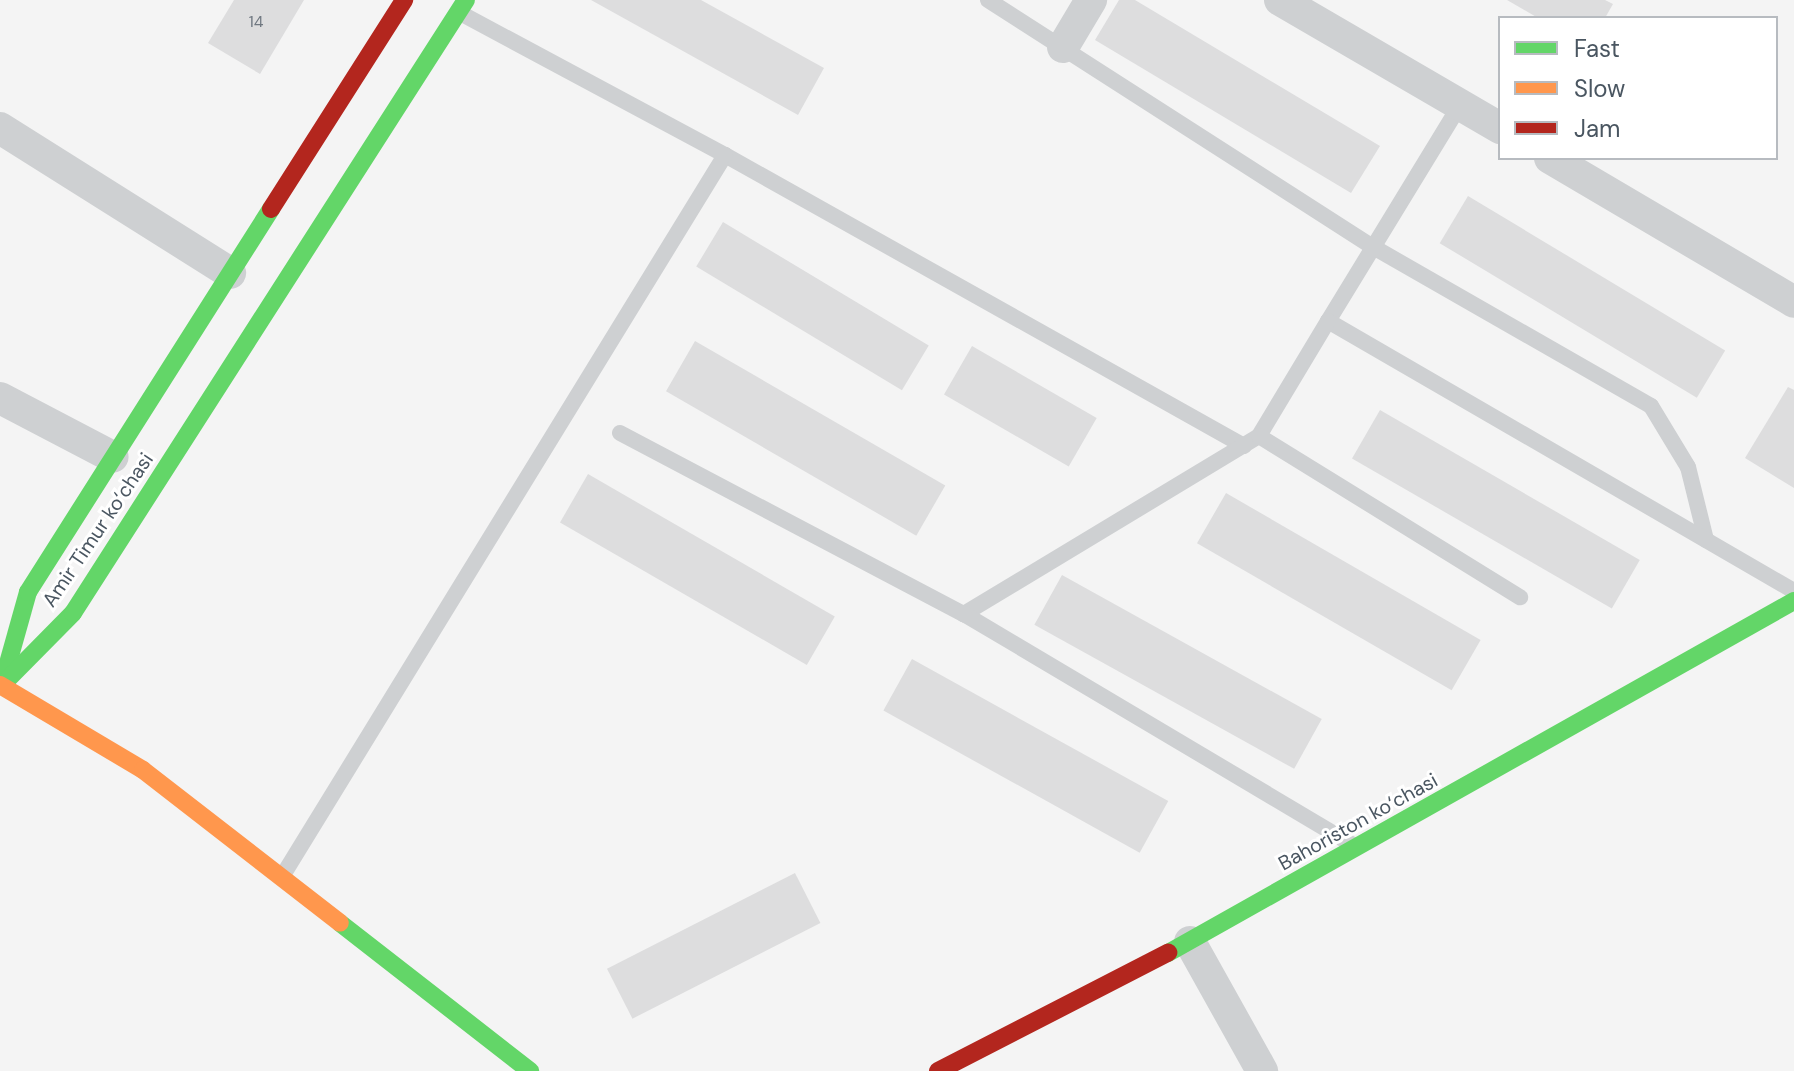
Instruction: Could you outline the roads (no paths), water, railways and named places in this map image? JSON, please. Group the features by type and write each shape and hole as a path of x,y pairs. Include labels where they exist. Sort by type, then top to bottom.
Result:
{"street":[{"name":"Amir Timur ko‘chasi","path":"1,688 28,592 404,0"},
{"path":"1063,47 1091,0"},
{"path":"1280,0 1498,127"},
{"name":"Amir Timur ko‘chasi","path":"1,688 73,613 462,6"},
{"path":"0,128 230,273"},
{"path":"1553,160 1794,302"},
{"path":"0,398 113,457"},
{"name":"Bahoriston ko‘chasi","path":"938,1071 1190,942 1794,601"},
{"path":"1,688 143,770 530,1071"},
{"path":"1190,942 1262,1071"}],"lane":[{"path":"988,0 1375,248 1651,406 1688,467 1706,540"},
{"path":"462,6 1244,446"},
{"path":"964,614 1259,436 1460,105"},
{"path":"281,878 725,155"},
{"path":"1328,321 1794,591"},
{"path":"620,433 964,614 1357,847"},
{"path":"1259,436 1520,597"}]}
